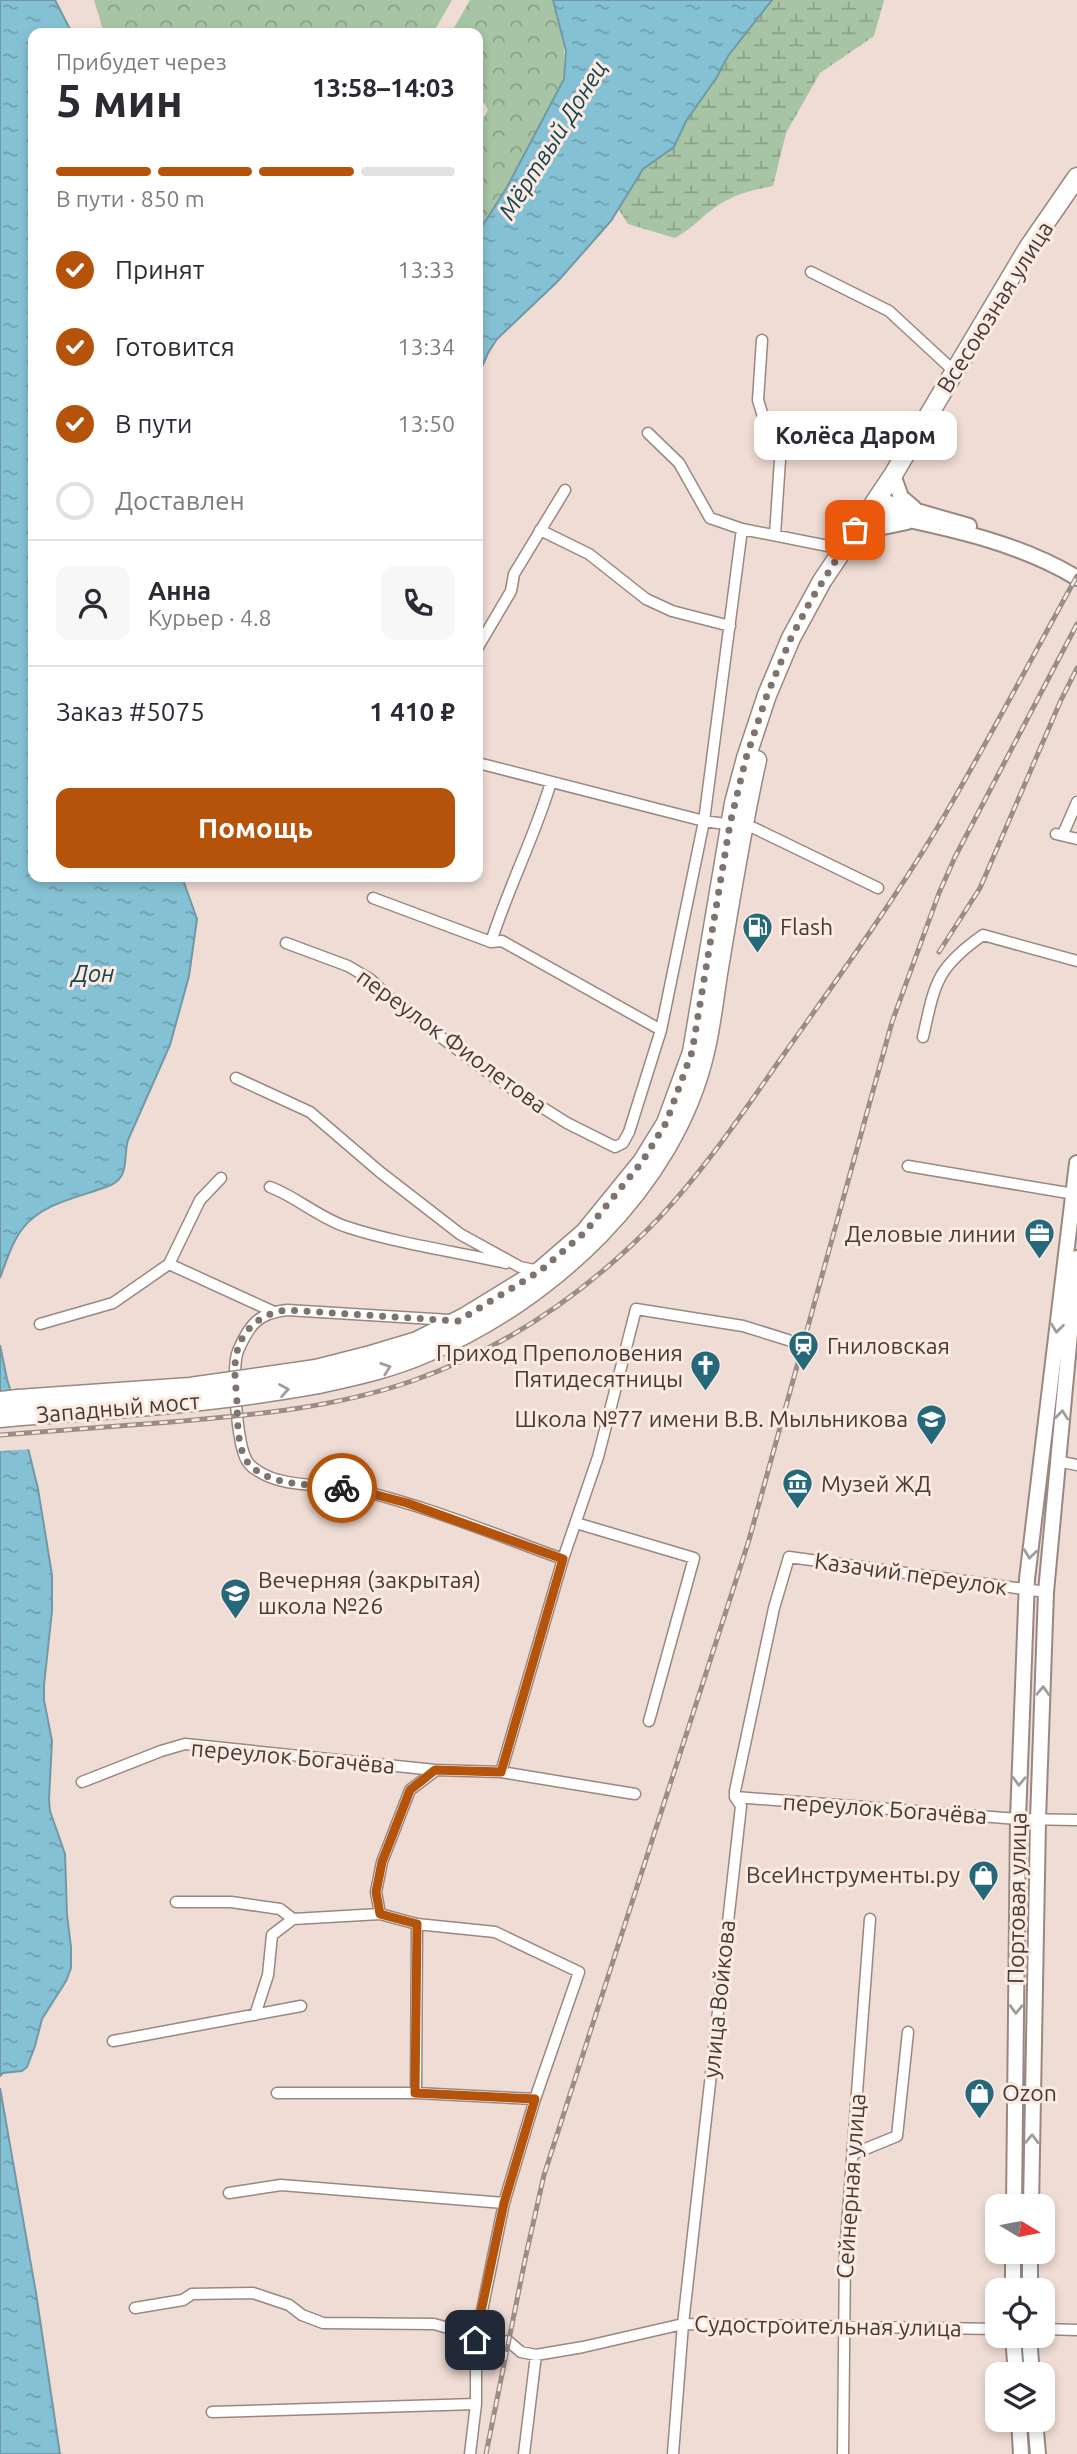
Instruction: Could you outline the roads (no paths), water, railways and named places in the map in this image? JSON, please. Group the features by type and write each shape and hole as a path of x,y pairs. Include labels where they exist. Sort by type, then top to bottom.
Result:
{"highway":[{"name":"Всесоюзная улица","path":"318,1376 372,1372 424,1355 451,1330 540,1271 585,1232 642,1162 666,1123 692,1052 736,825 795,655 893,475 1028,247 1077,177"},
{"name":"Всесоюзная улица","path":"451,1330 473,1331 547,1282 594,1240 652,1170 679,1127 705,1053 746,758 767,695 791,638 843,549 876,506"},
{"name":"Западный мост","path":"0,1401 318,1376"},
{"name":"Западный мост","path":"0,1418 255,1396 318,1376"}],"main road":[{"path":"893,475 901,497 916,516 1000,545 1062,569 1077,578"},
{"path":"876,506 1003,536 1077,569"},
{"path":"860,540 883,527 916,516"},
{"name":"Портовая улица","path":"1014,2194 1018,1819 1026,1590 1077,1163"},
{"name":"Портовая улица","path":"1031,2194 1038,1820 1046,1592 1077,1258"},
{"path":"1020,2432 1021,2454"},
{"path":"1036,2432 1038,2454"}],"street":[{"path":"811,272 888,311 955,372"},
{"path":"762,340 758,400 780,460 775,535"},
{"path":"649,433 679,463 710,518 742,529 843,549"},
{"path":"483,638 511,591 513,574 565,490"},
{"path":"373,898 491,942 502,941 661,1030 704,821 742,529"},
{"path":"540,530 589,554 646,599 673,611 730,626"},
{"path":"483,765 704,821 762,831 878,888"},
{"path":"491,942 506,896 551,782"},
{"path":"1077,802 1059,834 1077,839"},
{"path":"923,1037 937,979 958,953 983,935 1077,961"},
{"name":"переулок Фиолетова","path":"286,943 348,966 370,979 394,1002 497,1079 567,1123 614,1147 623,1143 629,1132 661,1030"},
{"path":"236,1078 310,1112 380,1172 460,1234 520,1267"},
{"path":"908,1166 1075,1190"},
{"path":"40,1324 113,1303 169,1264 200,1200 221,1178"},
{"path":"270,1187 345,1226 433,1249 454,1251 540,1271"},
{"path":"169,1264 274,1312"},
{"path":"501,1772 563,1559 598,1457 636,1309 743,1326 788,1340"},
{"path":"451,1330 287,1310 261,1317 247,1330 236,1357 238,1434 247,1462 260,1473 278,1480 358,1490 407,1503 563,1559"},
{"path":"1057,1461 1077,1465"},
{"path":"576,1523 694,1558 649,1721"},
{"name":"улица Войкова","path":"673,2454 683,2324 741,1806 735,1797 774,1608 789,1557 795,1557"},
{"name":"Казачий переулок","path":"795,1557 1026,1590"},
{"path":"1026,1590 1046,1592"},
{"name":"переулок Богачёва","path":"82,1782 185,1744 435,1770 501,1772 635,1794"},
{"path":"380,1914 376,1892 382,1862 410,1790 435,1770"},
{"name":"переулок Богачёва","path":"735,1797 1018,1819 1077,1820"},
{"path":"176,1902 231,1902 281,1909 293,1919"},
{"path":"255,2015 268,1975 272,1935 293,1919 380,1914 417,1924 495,1931 579,1972 535,2099 504,2203 475,2340 476,2404 470,2454"},
{"name":"Сейнерная улица","path":"843,2454 845,2253 870,1919"},
{"path":"415,2093 417,1924"},
{"path":"113,2041 301,2006"},
{"path":"853,2154 897,2136 908,2032"},
{"path":"277,2093 415,2093 535,2099"},
{"path":"229,2193 281,2185 504,2203"},
{"path":"135,2308 183,2300 192,2294 253,2293 289,2305 302,2315 323,2323 434,2325 462,2332 490,2347 508,2342 521,2352 536,2355 524,2454"},
{"name":"Судостроительная улица","path":"536,2355 683,2324 985,2329"},
{"path":"1055,2329 1077,2330"},
{"path":"212,2412 476,2404"}],"water":[{"name":"Дон","path":"0,0 55,0 69,28 28,28 28,882 184,882 197,919 189,976 170,1045 128,1140 121,1177 111,1185 52,1206 31,1219 16,1239 0,1278"},
{"name":"Мёртвый Донец","path":"553,0 772,0 728,56 717,77 686,121 674,147 643,169 611,221 558,281 497,339 483,364 483,225 507,187 564,79 566,51"},
{"path":"0,1345 38,1489 52,1575 52,1611 44,1700 52,1741 50,1811 65,1854 71,1968 42,2019 27,2067 22,2071 3,2073 0,2076"},
{"path":"0,2088 36,2293 60,2454 0,2454"}],"railway":[{"path":"0,1435 232,1416 353,1398 412,1381 481,1352 514,1334 576,1293 659,1218 696,1176 849,962 936,830 1077,576"},
{"path":"486,2454 544,2175 749,1540 892,1022 939,893 955,857 1077,624"},
{"path":"939,952 980,888 1077,668"}],"place":[{"name":"Колёса Даром","path":"855,530"},
{"name":"Flash","path":"757,954"},
{"name":"Деловые линии","path":"1039,1261"},
{"name":"Гниловская","path":"804,1373"},
{"name":"Приход Преполовения Пятидесятницы","path":"706,1393"},
{"name":"Школа №77 имени В.В. Мыльникова","path":"931,1446"},
{"name":"Музей ЖД","path":"798,1511"},
{"name":"Вечерняя (закрытая) школа №26","path":"235,1620"},
{"name":"ВсеИнструменты.ру","path":"983,1902"},
{"name":"Ozon","path":"979,2120"}]}
